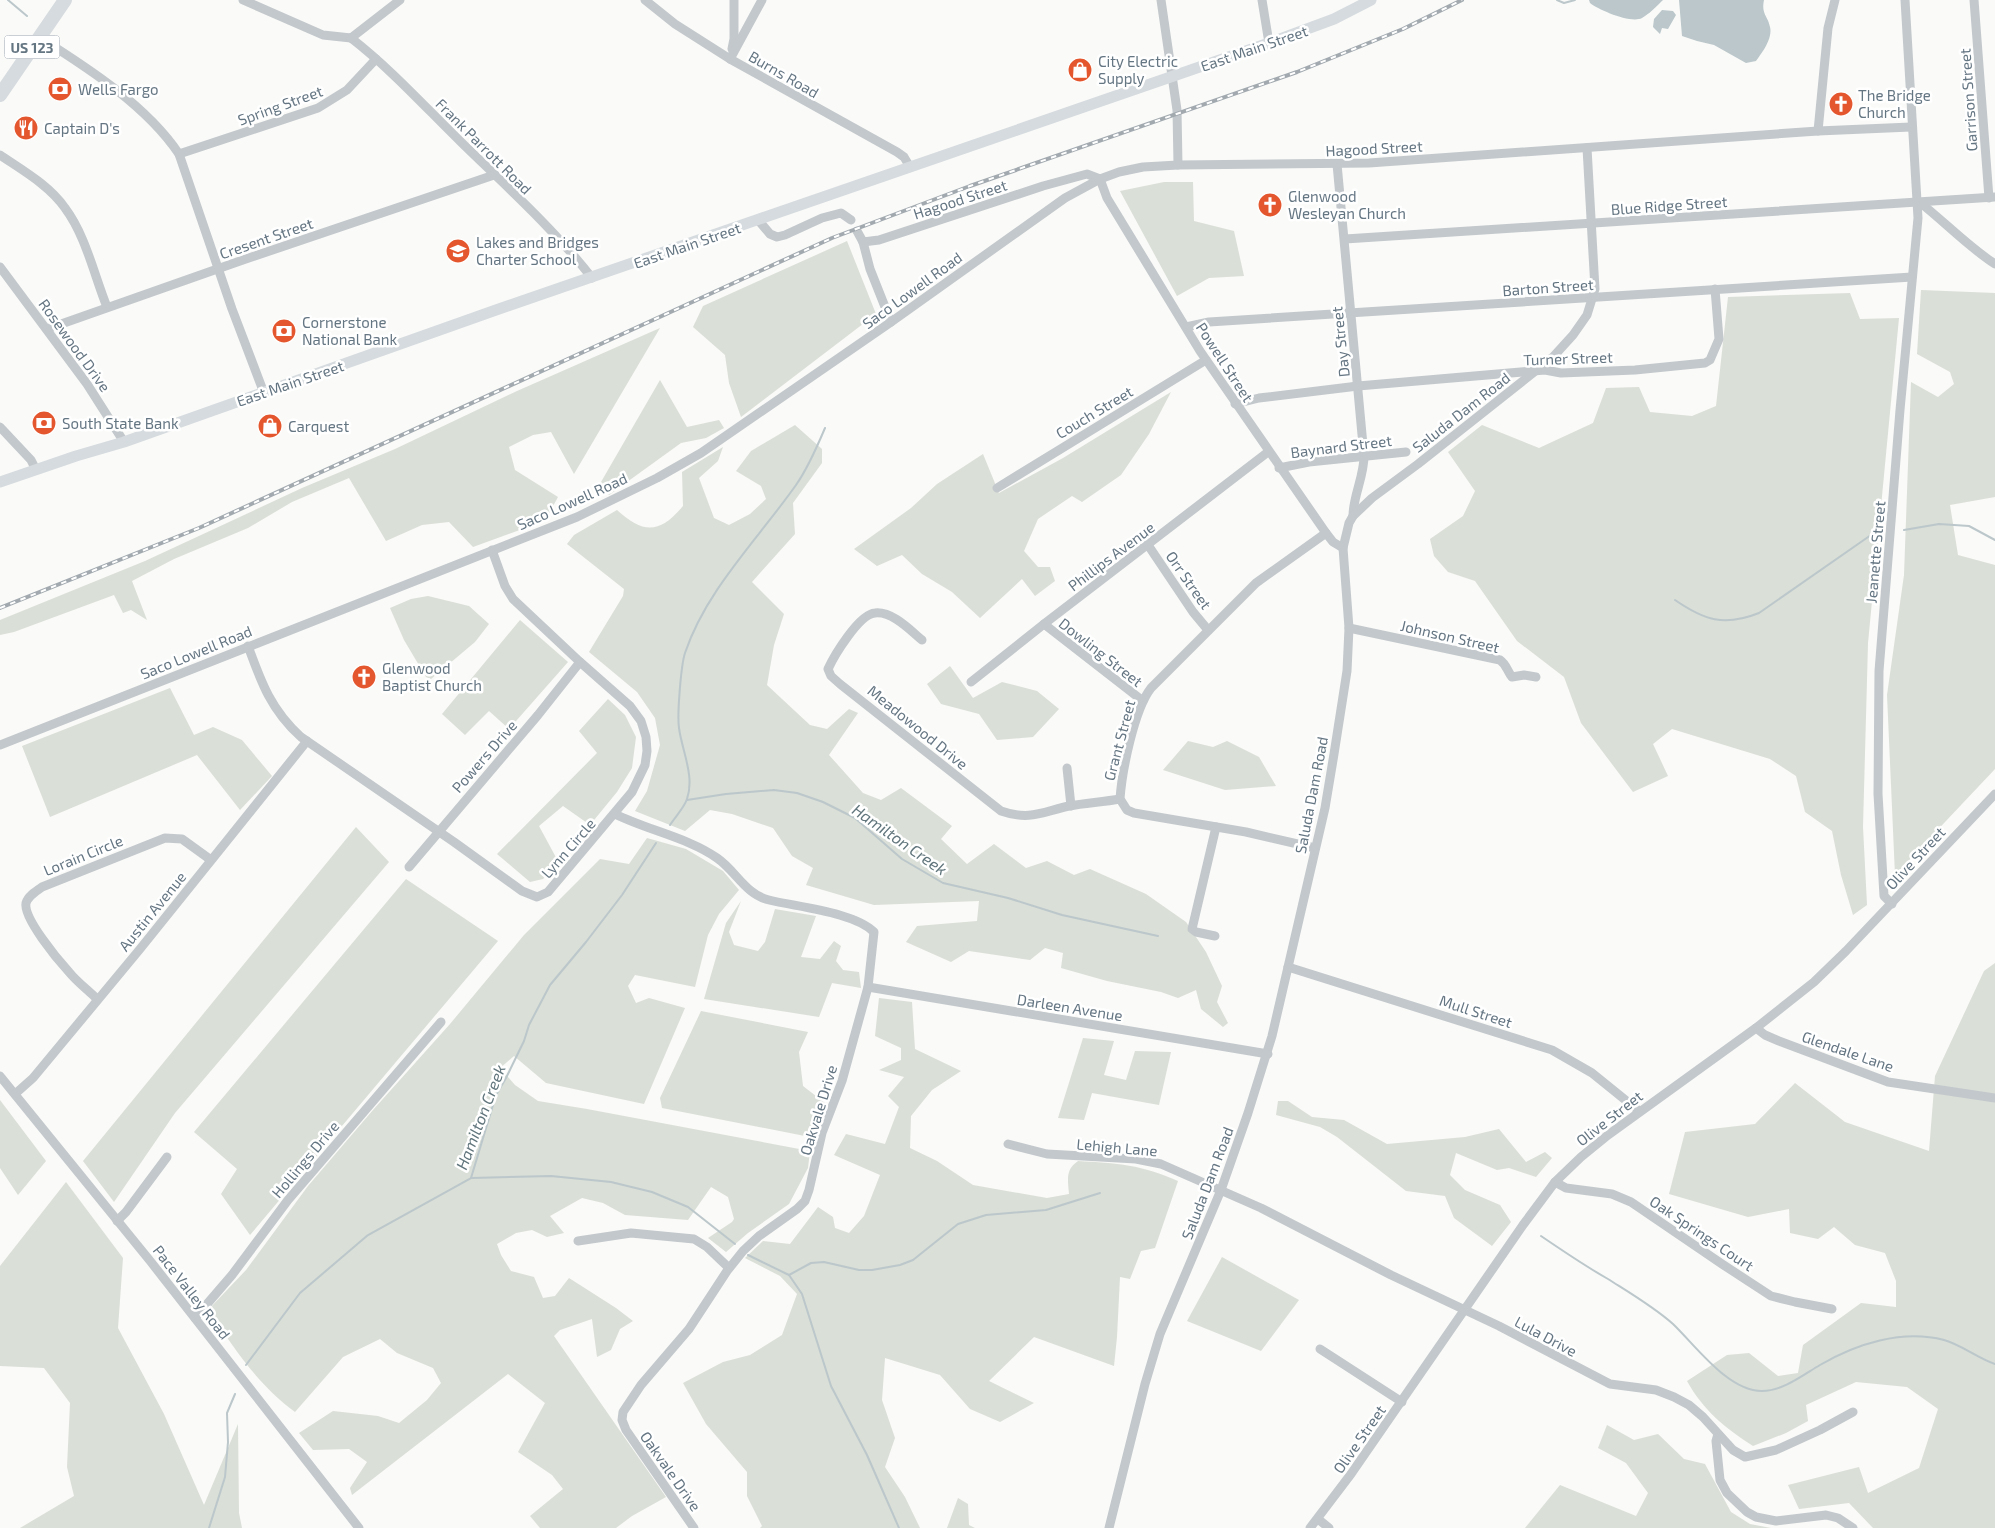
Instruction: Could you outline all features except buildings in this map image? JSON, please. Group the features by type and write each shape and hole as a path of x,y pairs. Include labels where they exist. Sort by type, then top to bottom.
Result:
{"highway":[{"name":"US 123","path":"0,95 65,0"}],"main road":[{"name":"East Main Street","path":"0,482 124,442 1269,43 1334,19 1371,0"}],"street":[{"path":"243,0 323,35 351,38 400,0"},
{"name":"Burns Road","path":"645,0 675,24 730,59 897,152 910,167"},
{"path":"730,59 734,39 734,0"},
{"path":"730,59 762,0"},
{"path":"1161,0 1177,110 1178,165"},
{"path":"1262,0 1269,43"},
{"path":"1818,131 1828,28 1835,0"},
{"name":"Jeanette Street","path":"1892,904 1884,896 1878,794 1879,671 1918,218 1911,126 1905,0"},
{"name":"Garrison Street","path":"1974,0 1992,197"},
{"path":"39,36 107,83 155,123 167,136 179,154 264,393"},
{"name":"Frank Parrott Road","path":"351,38 376,59 494,175 578,260 592,278"},
{"name":"Spring Street","path":"179,154 318,108 347,90 376,59"},
{"name":"Hagood Street","path":"864,242 879,240 1034,189 1087,174 1100,180 1120,172 1144,167 1337,164 1911,126"},
{"name":"Saluda Dam Road","path":"1109,1528 1145,1384 1160,1334 1221,1190 1268,1054 1324,808 1334,754 1346,671 1349,628 1342,548 1349,523 1353,516 1372,498 1418,464 1552,357 1573,335 1587,315 1595,289 1587,148"},
{"path":"0,155 36,179 65,207 82,239 107,307"},
{"name":"Day Street","path":"1337,164 1364,456 1362,474 1353,505 1353,516"},
{"name":"Cresent Street","path":"47,329 219,268 494,175"},
{"name":"Saco Lowell Road","path":"0,744 577,516 657,478 701,453 891,322 1065,198 1100,180"},
{"name":"Powell Street","path":"1100,180 1107,198 1170,304 1206,360 1279,468 1326,533 1333,542 1342,548"},
{"name":"Blue Ridge Street","path":"1345,239 1992,197"},
{"path":"1918,201 1965,242 1995,264"},
{"path":"759,221 770,234 777,237 841,212 851,220"},
{"path":"857,231 864,242 870,269 891,322"},
{"name":"Rosewood Drive","path":"0,267 87,384 124,442"},
{"name":"Barton Street","path":"1186,327 1209,322 1912,277"},
{"name":"Turner Street","path":"1235,404 1259,398 1358,386 1545,370 1561,373 1635,370 1705,363 1710,360 1719,339 1715,289"},
{"name":"Couch Street","path":"997,488 1206,360"},
{"path":"0,427 31,460 36,470"},
{"name":"Phillips Avenue","path":"971,682 1268,452"},
{"name":"Baynard Street","path":"1279,468 1309,462 1406,452"},
{"name":"Grant Street","path":"1315,848 1216,827 1134,813 1127,810 1120,799 1134,727 1142,701 1151,688 1256,583 1326,533"},
{"name":"Orr Street","path":"1148,545 1193,612 1208,630"},
{"name":"Lynn Circle","path":"248,646 270,700 290,727 307,741 439,831 522,891 537,897 548,892 632,792 645,765 646,737 641,722 630,706 513,599 505,586 492,550"},
{"name":"Meadowood Drive","path":"922,640 891,617 876,612 867,616 846,638 833,657 828,669 831,676 840,684 1001,811 1016,816 1034,815 1071,806 1120,799"},
{"name":"Dowling Street","path":"1044,624 1142,701"},
{"name":"Johnson Street","path":"1349,628 1500,660 1506,665 1512,677 1524,675 1536,677"},
{"name":"Powers Drive","path":"409,867 538,715 580,662"},
{"name":"Austin Avenue","path":"15,1094 32,1078 140,949 307,741"},
{"path":"1067,768 1071,806"},
{"name":"Olive Street","path":"1310,1528 1332,1501 1523,1224 1555,1182 1581,1157 1756,1028 1814,982 1892,904 1995,794"},
{"name":"Oakvale Drive","path":"615,814 638,825 702,849 717,858 752,893 767,900 815,908 870,928 874,932 868,987 842,1081 822,1133 805,1200 797,1209 759,1236 730,1268 689,1329 642,1385 623,1412 622,1420 635,1445 694,1528"},
{"path":"1215,936 1196,932 1192,928 1216,827"},
{"name":"Lorain Circle","path":"97,999 68,972 32,923 26,903 31,895 42,886 165,838 182,839 211,860"},
{"name":"Mull Street","path":"1288,967 1552,1050 1592,1073 1640,1112"},
{"name":"Darleen Avenue","path":"868,987 1268,1054"},
{"name":"Hollings Drive","path":"195,1318 232,1275 288,1200 441,1022"},
{"name":"Glendale Lane","path":"1756,1028 1765,1035 1779,1041 1888,1082 1995,1098"},
{"name":"Pace Valley Road","path":"0,1076 195,1318 359,1528"},
{"name":"Lehigh Lane","path":"1008,1144 1047,1154 1136,1159 1161,1164 1221,1190"},
{"path":"117,1221 126,1212 166,1157"},
{"name":"Oak Springs Court","path":"1555,1182 1566,1188 1612,1194 1631,1202 1771,1296 1832,1308"},
{"name":"Lula Drive","path":"1221,1190 1465,1310 1610,1384 1656,1390 1674,1397 1689,1405 1733,1450 1745,1457 1776,1450 1820,1430 1853,1412"},
{"path":"578,1241 631,1233 694,1239 707,1247 730,1268"},
{"path":"1320,1349 1402,1402"},
{"path":"1718,1434 1716,1441 1720,1480 1727,1493 1748,1512 1756,1516 1776,1520 1826,1515 1838,1518 1852,1528"},
{"path":"1318,1519 1330,1528"}],"shaded area":[{"path":"1589,0 1663,0 1642,18 1630,19 1600,9 1590,3"},
{"path":"1679,0 1764,0 1764,12 1771,31 1766,45 1756,61 1746,63 1714,45 1682,36"},
{"path":"1662,10 1673,11 1676,15 1668,29 1662,28 1660,34 1653,27 1654,19"},
{"path":"1164,182 1193,182 1194,221 1234,231 1244,276 1209,278 1177,296 1120,191"},
{"path":"847,241 876,314 741,417 729,383 725,355 693,327 703,306"},
{"path":"1921,290 1995,293 1995,497 1950,505 1958,555 1995,565 1995,769 1895,875 1887,695 1904,575 1911,382 1938,397 1954,384 1950,372 1917,354"},
{"path":"1850,293 1860,319 1899,318 1868,643 1863,827 1867,905 1853,915 1841,875 1832,831 1805,812 1796,776 1770,759 1672,729 1653,744 1668,776 1633,792 1581,723 1564,677 1517,641 1475,581 1448,572 1434,556 1430,539 1463,516 1475,491 1448,452 1482,425 1539,448 1593,423 1606,388 1639,387 1650,412 1692,416 1716,406 1728,297"},
{"path":"660,328 574,474 551,432 533,435 509,447 515,470 558,497 547,517 528,527 473,547 449,522 422,525 386,541 349,478 292,502 248,528 174,559 132,581 147,620 131,610 123,613 114,595 14,632 0,635 0,620 145,561 302,488 395,449 517,391"},
{"path":"660,380 687,427 719,420 724,428 706,438 681,443 609,495 601,482"},
{"path":"1171,392 1149,434 1121,475 1082,502 1072,496 1038,519 1024,551 1038,567 1050,567 1055,581 1035,596 1022,579 980,618 952,592 922,574 902,555 877,566 854,549 911,508 937,484 983,454 999,493 1063,458"},
{"path":"795,425 822,449 822,463 793,503 795,534 752,582 784,614 774,645 767,685 810,725 827,729 849,709 858,713 829,755 863,793 881,800 901,788 952,826 941,839 967,864 994,844 1026,868 1047,861 1074,875 1090,869 1146,894 1186,922 1206,952 1222,986 1217,1002 1228,1023 1223,1027 1201,1009 1196,990 1178,998 1161,992 1107,981 1061,968 1063,953 1045,948 1030,960 969,951 951,962 906,942 917,926 977,921 979,901 874,905 806,885 813,868 792,856 773,828 732,814 710,810 685,831 635,811 647,791 660,745 655,718 637,692 589,652 623,596 624,589 567,544 574,535 617,510 626,518 643,527 651,528 667,522 683,506 682,472 723,447 718,461 699,478 714,518 729,525 750,514 766,499 761,486 736,471 751,451"},
{"path":"428,596 469,606 489,624 475,642 431,679 426,677 404,640 390,608 411,599"},
{"path":"520,620 568,662 509,729 489,711 465,735 442,714"},
{"path":"950,666 973,698 1002,682 1037,691 1059,709 1033,737 997,740 979,714 941,704 927,684"},
{"path":"170,688 194,735 213,727 242,740 272,776 240,810 197,755 50,817 22,746"},
{"path":"608,699 625,715 636,737 632,768 617,792 590,825 563,806 539,826 559,863 543,879 530,882 497,854 597,753 579,731"},
{"path":"1188,741 1213,747 1227,741 1259,757 1276,786 1225,790 1163,770"},
{"path":"356,827 389,862 175,1113 114,1202 83,1161"},
{"path":"647,838 686,849 723,871 739,890 719,914 708,935 695,987 635,975 628,986 636,1003 649,998 685,1008 644,1104 546,1083 514,1056 500,1068 515,1085 538,1101 810,1151 808,1168 789,1204 748,1233 726,1252 708,1238 734,1219 728,1197 711,1187 688,1220 625,1215 603,1203 582,1198 550,1216 564,1233 547,1237 532,1230 516,1233 497,1244 501,1255 511,1271 534,1277 543,1298 555,1296 569,1278 633,1321 620,1329 611,1350 597,1357 592,1319 560,1330 554,1336 666,1497 632,1516 616,1528 540,1528 530,1516 563,1489 552,1475 518,1452 545,1403 508,1374 352,1495 350,1488 367,1462 349,1449 313,1450 299,1433 333,1411 378,1416 399,1423 427,1400 441,1383 433,1368 397,1353 380,1339 343,1357 295,1412 258,1378 237,1352 208,1310 246,1270 308,1186 450,1024 524,935 600,859 629,864"},
{"path":"406,879 498,941 250,1235 221,1194 237,1169 194,1132"},
{"path":"741,901 729,932 734,945 758,951 765,942 775,909 816,916 801,957 820,959 834,941 841,946 836,961 843,970 859,972 861,988 832,983 819,1017 704,999 726,923"},
{"path":"1995,963 1995,1528 1873,1528 1849,1503 1799,1509 1788,1485 1859,1467 1868,1493 1919,1468 1938,1409 1907,1387 1856,1382 1806,1405 1808,1421 1786,1433 1753,1446 1724,1425 1708,1410 1687,1381 1727,1355 1749,1353 1778,1376 1798,1373 1803,1345 1861,1303 1896,1307 1896,1281 1885,1253 1855,1245 1834,1227 1818,1239 1790,1233 1789,1209 1748,1217 1669,1194 1685,1132 1755,1124 1795,1083 1845,1122 1929,1151 1935,1076 1984,971"},
{"path":"879,998 912,1002 915,1049 961,1071 932,1090 911,1116 910,1148 937,1161 973,1185 1047,1198 1069,1194 1069,1172 1078,1161 1141,1168 1178,1181 1155,1248 1141,1251 1130,1279 1120,1277 1114,1366 1034,1337 989,1381 1034,1403 1000,1422 970,1409 940,1375 885,1358 882,1400 895,1438 885,1467 905,1497 920,1528 760,1528 762,1526 747,1496 747,1472 706,1424 683,1383 723,1362 750,1355 782,1335 797,1294 780,1276 745,1258 763,1241 790,1244 818,1207 833,1217 835,1228 849,1233 864,1216 880,1175 834,1155 846,1134 885,1144 899,1107 888,1096 904,1077 879,1070 901,1060 901,1048 875,1036"},
{"path":"701,1011 808,1032 799,1052 803,1086 825,1103 810,1137 662,1108 660,1098"},
{"path":"1083,1038 1114,1041 1104,1075 1126,1080 1135,1051 1171,1052 1159,1105 1092,1093 1084,1120 1058,1118"},
{"path":"0,1100 46,1161 18,1195 0,1168"},
{"path":"1278,1101 1288,1101 1312,1117 1344,1120 1387,1144 1465,1137 1499,1129 1526,1162 1545,1152 1552,1158 1536,1177 1509,1168 1497,1170 1456,1153 1450,1175 1465,1190 1500,1205 1511,1222 1492,1246 1454,1218 1445,1196 1406,1191 1337,1137 1320,1127 1276,1115"},
{"path":"66,1182 123,1258 118,1328 164,1414 204,1505 238,1424 239,1513 242,1528 20,1528 74,1496 67,1467 70,1403 44,1368 0,1366 0,1266"},
{"path":"1222,1257 1299,1300 1261,1351 1187,1321"},
{"path":"1607,1425 1634,1440 1658,1434 1684,1459 1705,1464 1731,1512 1750,1524 1771,1528 1525,1528 1560,1485 1636,1516 1648,1493 1626,1463 1598,1448"},
{"path":"958,1498 968,1504 969,1525 975,1528 947,1528"}],"waterway":[{"path":"8,0 27,16"},
{"path":"1557,0 1564,3 1575,0"},
{"path":"670,825 684,806 690,781 679,722 679,702 685,653 694,630 719,586 800,478 825,428"},
{"path":"1904,530 1939,524 1969,526 1995,540"},
{"path":"1675,600 1705,617 1725,620 1747,617 1759,613 1871,535"},
{"name":"Hamilton Creek","path":"687,800 726,794 774,790 797,793 823,802 855,818 902,859 943,883 1008,898 1062,915 1158,936"},
{"name":"Hamilton Creek","path":"471,1178 496,1095 550,985 622,895 656,843"},
{"name":"Hamilton Creek","path":"246,1365 300,1293 368,1235 471,1178 551,1176 611,1182 652,1192 688,1207 735,1244"},
{"path":"789,1275 811,1263 824,1262 859,1270 872,1270 900,1265 913,1260 958,1224 986,1215 1046,1210 1100,1193"},
{"path":"1541,1236 1658,1312 1673,1324 1713,1366 1737,1384 1749,1389 1762,1391 1778,1388 1793,1382 1834,1357 1864,1345 1880,1340 1912,1336 1944,1340 1995,1364"},
{"path":"748,1255 789,1275 802,1294 831,1386 867,1455 899,1528"},
{"name":"Hamilton Creek","path":"209,1528 225,1477 228,1442 227,1413 235,1394"}],"railway":[{"path":"0,608 199,528 832,238 970,186 1297,72 1403,29 1462,0"}],"place":[{"name":"City Electric Supply","path":"1080,70"},
{"name":"Wells Fargo","path":"60,89"},
{"name":"The Bridge Church","path":"1841,104"},
{"name":"Captain D's","path":"26,128"},
{"name":"Glenwood Wesleyan Church","path":"1270,205"},
{"name":"Lakes and Bridges Charter School","path":"458,251"},
{"name":"Cornerstone National Bank","path":"284,331"},
{"name":"South State Bank","path":"44,423"},
{"name":"Carquest","path":"270,426"},
{"name":"Glenwood Baptist Church","path":"364,677"}]}
